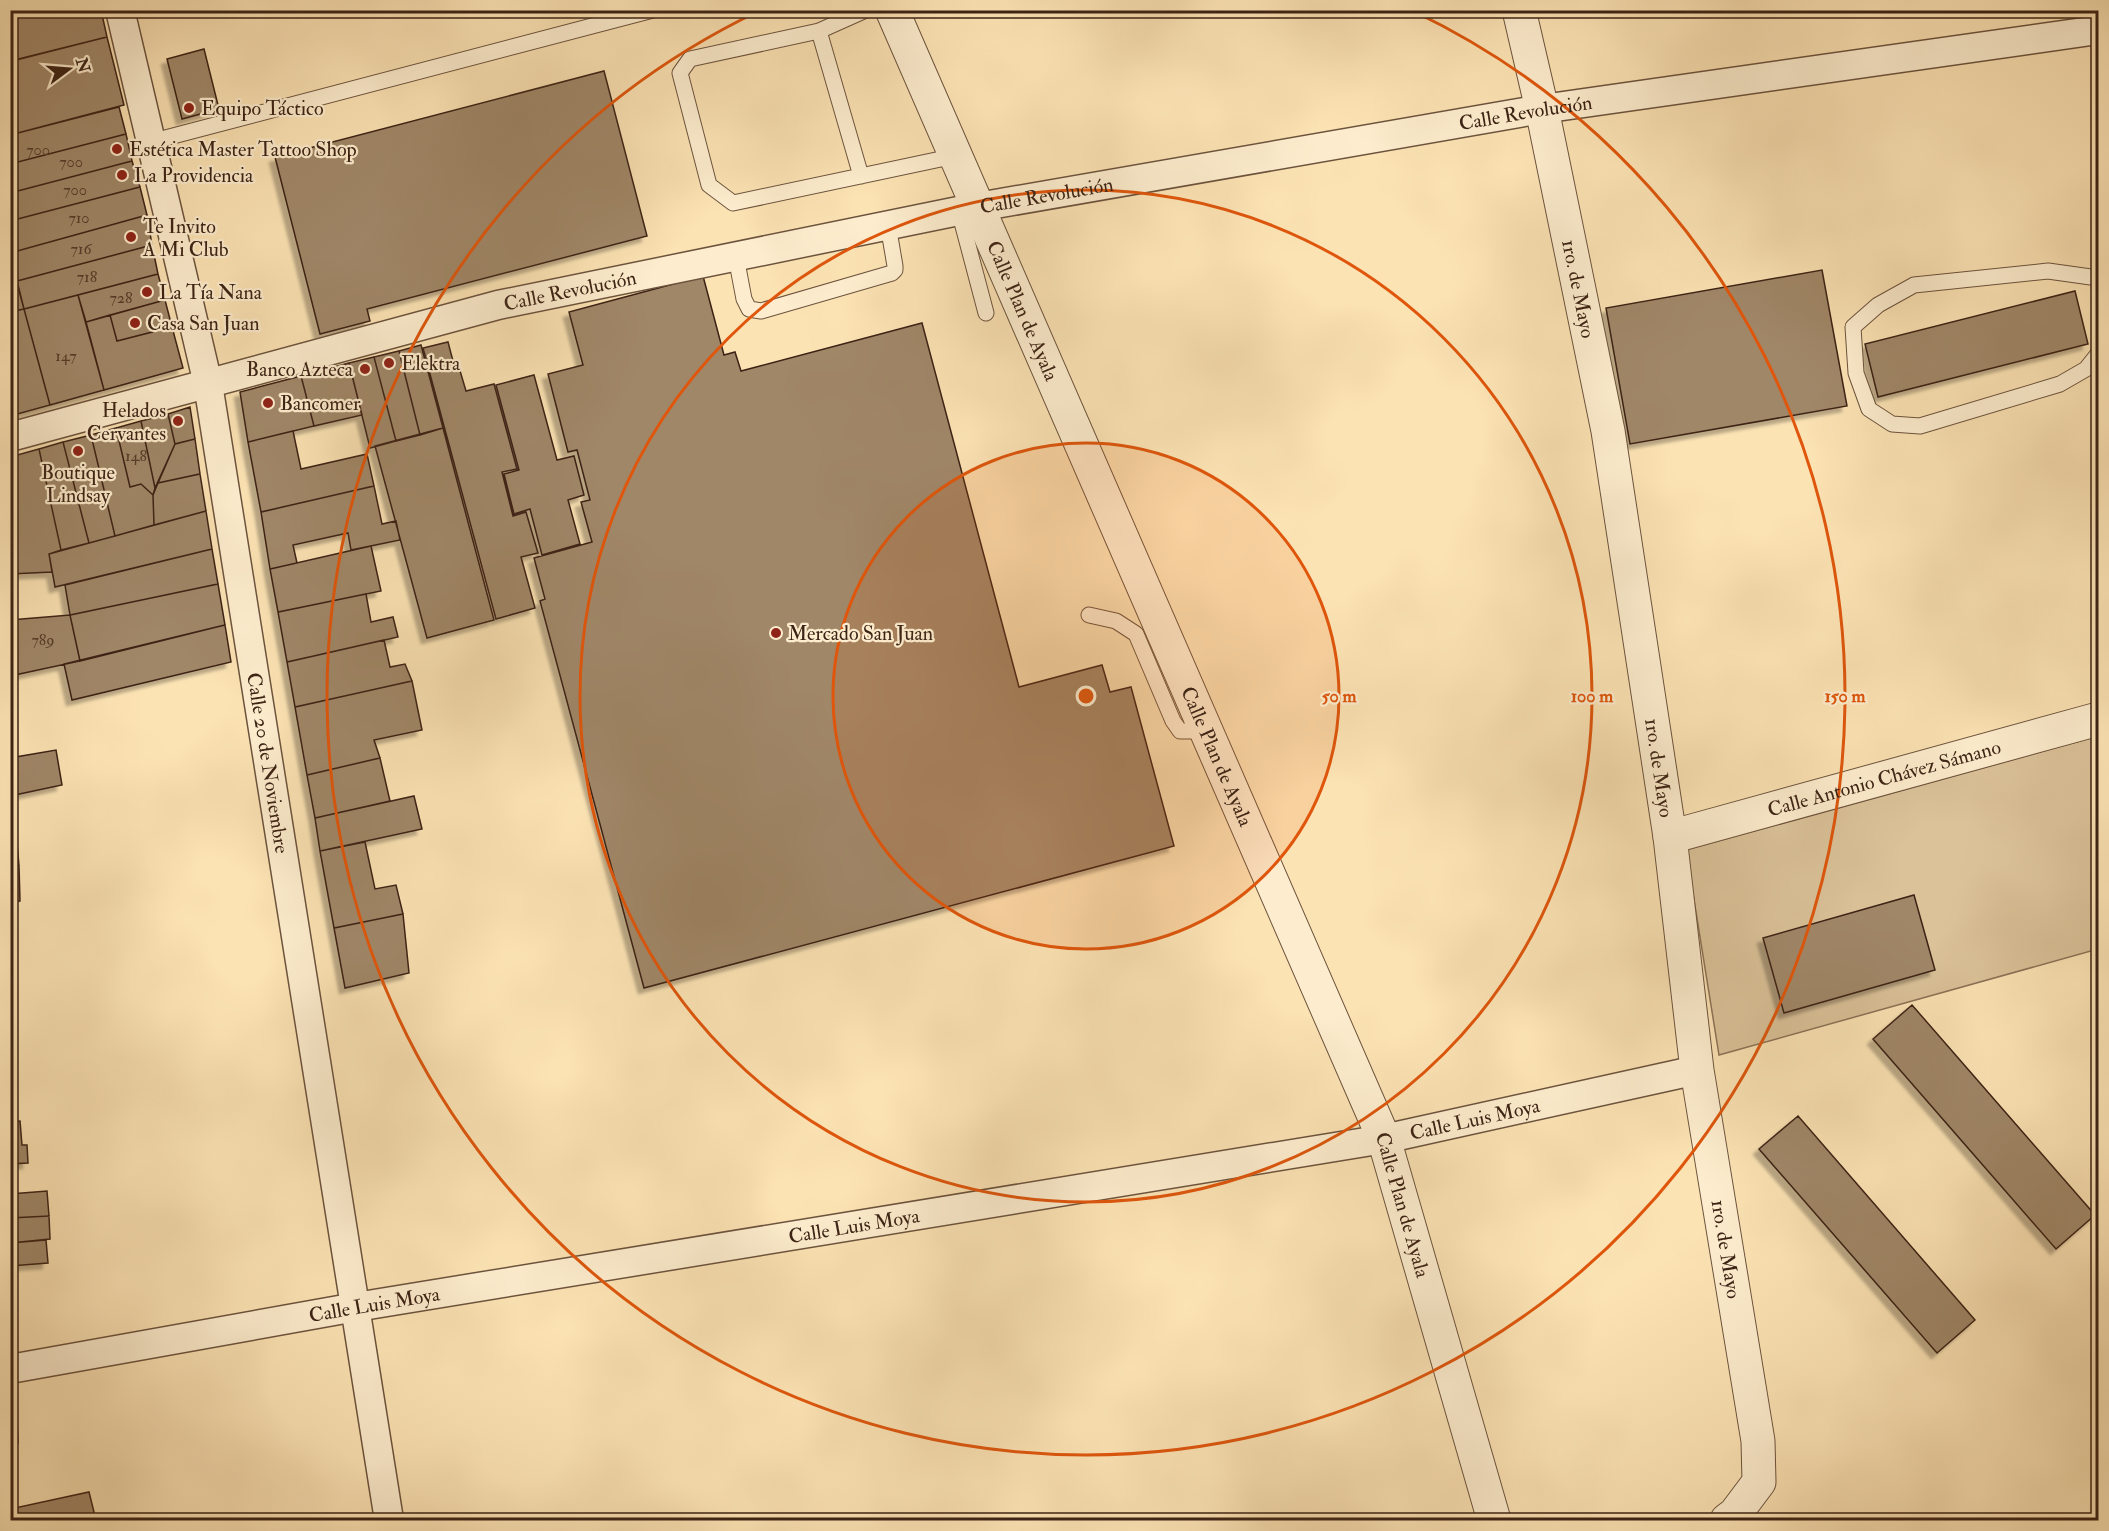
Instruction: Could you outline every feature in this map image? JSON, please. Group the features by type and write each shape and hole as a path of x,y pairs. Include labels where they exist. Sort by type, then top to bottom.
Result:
{"street":[{"name":"Calle 20 de Noviembre","path":"120,10 208,384 389,1521"},
{"name":"Calle Plan de Ayala","path":"892,10 955,156 968,209 1204,726 1384,1139 1494,1521"},
{"name":"1ro. de Mayo","path":"1519,10 1542,108 1608,431 1670,837 1697,1070 1758,1441 1759,1482 1735,1515 1727,1521"},
{"name":"Calle Revolución","path":"10,437 498,305 968,209 1542,108 2098,30"},
{"name":"Calle Antonio Chávez Sámano","path":"1670,837 2098,719"},
{"name":"Calle Luis Moya","path":"10,1369 356,1307 1384,1139 1697,1070"}],"lane":[{"path":"150,142 653,10"},
{"path":"866,10 819,31 690,59 680,73 709,185 733,203 955,156"},
{"path":"819,31 861,176"},
{"path":"968,209 986,313"},
{"path":"736,257 744,299 749,309 761,312 892,273 895,266 888,225"},
{"path":"2098,278 2048,271 1914,285 1878,305 1853,327 1856,373 1869,409 1892,424 1920,426 2060,384 2086,369 2098,354"},
{"path":"1089,615 1116,621 1136,634 1173,721 1180,730 1191,731 1204,726"}],"shaded area":[{"path":"2098,736 2098,949 1719,1055 1686,850"}],"building":[{"path":"10,10 101,10 107,37 16,60 10,38"},
{"path":"107,37 124,105 10,135 10,61"},
{"path":"10,38 16,60 10,61"},
{"path":"204,49 219,109 182,119 167,59"},
{"path":"604,71 647,236 367,309 370,321 320,334 275,157"},
{"path":"119,107 126,134 10,164 10,135"},
{"path":"126,134 132,161 10,193 10,164"},
{"path":"132,161 140,187 10,221 10,193"},
{"path":"140,187 147,215 10,253 10,221"},
{"path":"147,215 152,245 17,281 10,253"},
{"path":"152,245 158,274 24,309 17,281"},
{"path":"10,265 12,265 24,309 10,312"},
{"path":"1822,270 1847,406 1630,444 1606,308"},
{"path":"158,274 165,300 86,322 78,295"},
{"name":"Mercado San Juan","path":"703,276 724,355 735,352 741,371 922,323 1019,687 1102,665 1110,692 1131,687 1174,846 644,988 540,601 545,599 534,558 592,542 581,502 590,500 577,450 568,452 548,374 583,365 569,312"},
{"path":"2075,291 2088,344 1878,397 1865,344"},
{"path":"78,295 104,390 50,405 24,309"},
{"path":"165,300 172,327 117,341 110,315"},
{"path":"24,309 50,405 10,416 10,312"},
{"path":"110,315 117,341 172,327 183,368 104,390 86,322"},
{"path":"448,342 454,365 458,364 466,391 494,384 517,469 502,472 513,516 526,512 538,553 521,557 535,608 496,619 423,348"},
{"path":"421,345 443,428 420,435 399,351"},
{"path":"399,351 420,435 396,441 374,357"},
{"path":"374,357 396,441 370,448 349,363"},
{"path":"349,363 362,415 314,426 301,376"},
{"path":"534,375 557,460 574,456 584,495 568,500 580,544 542,555 530,509 514,514 504,474 519,470 496,385"},
{"path":"301,376 314,426 248,442 240,392"},
{"path":"190,407 195,439 175,444 168,414"},
{"path":"168,414 175,444 155,488 141,421"},
{"path":"141,421 155,488 153,495 141,484 130,487 116,428"},
{"path":"116,428 130,487 141,484 153,495 154,525 115,536 91,435"},
{"path":"443,428 494,620 427,638 375,446"},
{"path":"293,431 301,469 367,454 374,486 261,512 248,442"},
{"path":"91,435 115,536 89,543 63,442"},
{"path":"195,439 200,474 158,483 175,444"},
{"path":"63,442 89,543 61,550 39,449"},
{"path":"39,449 61,550 49,554 52,572 10,574 10,457"},
{"path":"200,474 206,511 154,525 153,495 158,483"},
{"path":"374,486 382,524 396,521 400,540 351,550 348,533 293,545 297,563 270,569 261,512"},
{"path":"206,511 212,549 55,587 49,554"},
{"path":"371,546 381,591 278,612 270,569"},
{"path":"212,549 218,584 70,615 65,585"},
{"path":"218,584 225,625 80,661 70,615"},
{"path":"366,594 371,622 393,617 398,637 287,662 278,612"},
{"path":"70,615 80,661 10,676 10,620"},
{"path":"225,625 231,662 72,700 64,664"},
{"path":"384,640 390,667 405,664 412,681 295,707 287,662"},
{"path":"412,681 422,730 374,740 380,758 307,775 295,707"},
{"path":"56,750 62,785 10,796 10,758"},
{"path":"380,758 390,801 315,818 307,775"},
{"path":"14,795 16,831 10,832 10,796"},
{"path":"414,796 422,829 320,851 315,818"},
{"path":"16,831 19,866 10,868 10,832"},
{"path":"365,842 375,889 396,885 403,914 334,928 320,851"},
{"path":"19,866 20,901 10,904 10,868"},
{"path":"1914,895 1935,970 1784,1013 1763,938"},
{"path":"403,914 409,973 345,988 334,928"},
{"path":"1912,1005 2095,1215 2056,1249 1873,1039"},
{"path":"1798,1116 1975,1320 1937,1353 1759,1149"},
{"path":"20,1121 22,1145 27,1145 28,1163 10,1164 10,1122"},
{"path":"47,1191 49,1216 10,1218 10,1194"},
{"path":"49,1216 50,1239 10,1243 10,1218"},
{"path":"46,1240 48,1263 10,1266 10,1243"},
{"path":"16,1399 18,1443 10,1443 10,1400"},
{"path":"89,1492 96,1520 10,1520 10,1509"}],"place":[{"name":"Equipo Táctico","path":"189,108"},
{"name":"Estética Master Tattoo Shop","path":"117,149"},
{"name":"La Providencia","path":"122,175"},
{"name":"Te Invito A Mi Club","path":"131,237"},
{"name":"La Tía Nana","path":"147,292"},
{"name":"Casa San Juan","path":"135,323"},
{"name":"Elektra","path":"389,363"},
{"name":"Banco Azteca","path":"365,369"},
{"name":"Bancomer","path":"268,403"},
{"name":"Helados Cervantes","path":"178,421"},
{"name":"Boutique Lindsay","path":"78,451"},
{"name":"Mercado San Juan","path":"776,633"}]}
